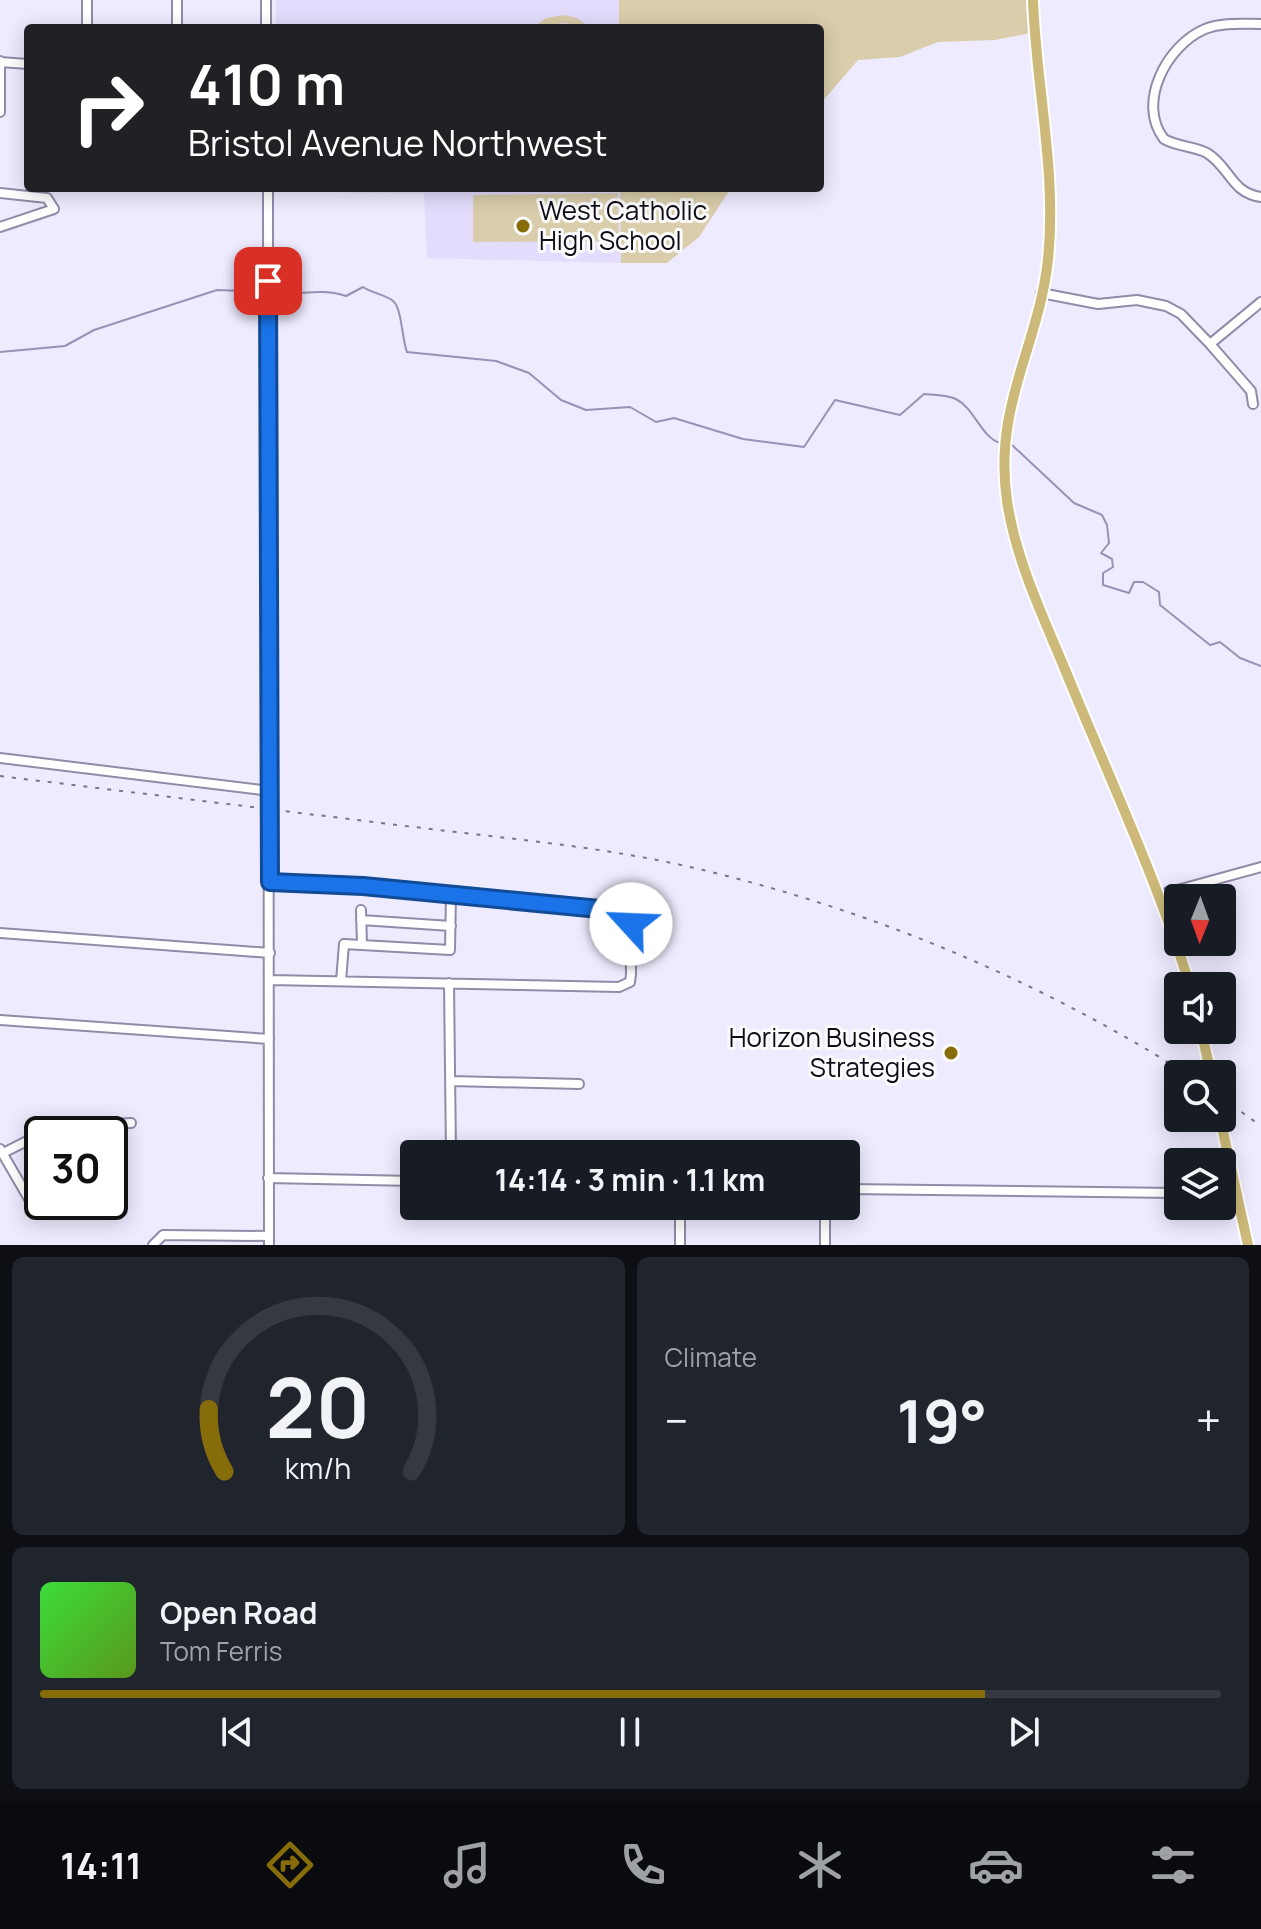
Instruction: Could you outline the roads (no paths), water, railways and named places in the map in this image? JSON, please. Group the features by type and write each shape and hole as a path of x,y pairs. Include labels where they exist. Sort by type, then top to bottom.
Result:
{"main road":[{"path":"1033,0 1051,215 1041,293 1016,378 1005,436 1004,462 1011,520 1024,570 1159,895 1185,972"},
{"path":"1236,1194 1248,1245"}],"street":[{"path":"87,0 87,24"},
{"path":"177,0 177,24"},
{"path":"266,0 266,24"},
{"path":"1261,24 1225,25 1188,38 1158,78 1155,120 1164,139 1206,152 1237,188 1248,195 1261,197"},
{"path":"0,112 0,61 24,64"},
{"path":"153,1245 163,1235 269,1240 268,192"},
{"path":"0,193 47,198 54,209 0,227"},
{"path":"1041,293 1098,304 1137,300 1166,306 1181,314 1210,344 1251,391 1253,404"},
{"path":"1210,344 1261,302"},
{"path":"0,758 270,791"},
{"path":"1159,895 1261,867"},
{"path":"270,882 451,894 620,911 630,918 631,974 630,982 619,987 270,980"},
{"path":"341,981 344,944 450,950 451,894"},
{"path":"362,944 361,915 451,926"},
{"path":"0,933 270,953"},
{"path":"449,983 451,1140"},
{"path":"0,1020 269,1039"},
{"path":"451,1081 579,1084"},
{"path":"24,1190 1,1150 46,1130 70,1124 131,1123"},
{"path":"268,1178 400,1181"},
{"path":"860,1189 1164,1193"},
{"path":"680,1220 680,1245"},
{"path":"825,1220 825,1245"}],"waterway":[{"path":"272,293 328,292 346,296 363,287 396,305 407,352 496,361 529,373 561,400 586,410 630,407 656,422 674,418 743,439 804,447 835,400 900,415 924,394 956,399 988,435 1000,443"},
{"path":"0,352 65,346 94,330 217,290 266,292"},
{"path":"1011,444 1074,503 1102,515 1107,525 1109,543 1101,553 1112,559 1113,567 1103,573 1103,585 1129,593 1134,582 1143,582 1159,592 1160,605 1210,645 1220,642 1240,658 1261,666"}],"railway":[{"path":"0,776 559,844 703,870 830,906 953,952 1072,1008 1164,1060"},
{"path":"1236,1108 1261,1126"}],"place":[{"name":"West Catholic High School","path":"523,226"},
{"name":"Horizon Business Strategies","path":"951,1053"}]}
